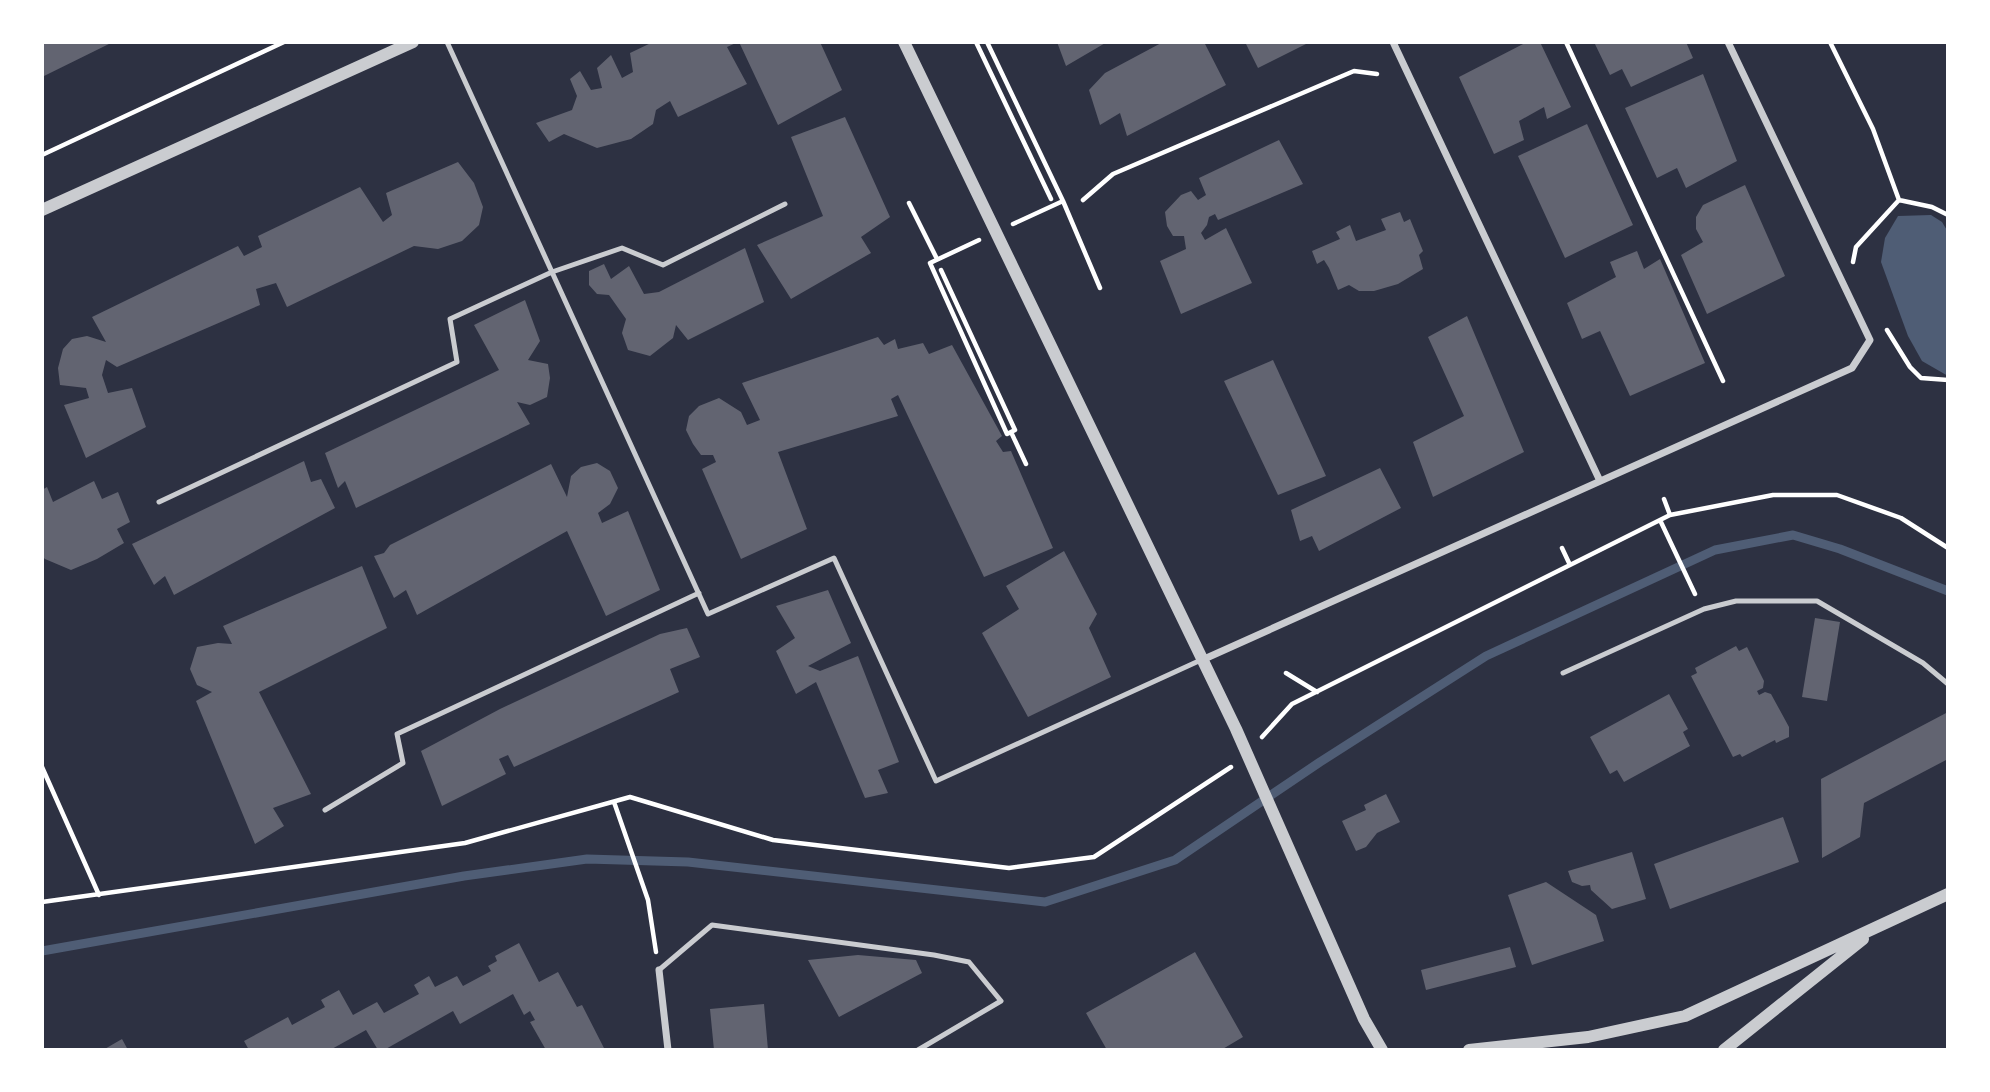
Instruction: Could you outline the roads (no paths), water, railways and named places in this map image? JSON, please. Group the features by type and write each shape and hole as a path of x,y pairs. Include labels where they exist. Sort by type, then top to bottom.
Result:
{"street":[{"path":"42,211 413,42"},
{"path":"904,42 1236,729 1364,1019 1382,1050"},
{"path":"1393,42 1601,481"},
{"path":"1201,660 1853,368 1870,340 1728,42"},
{"path":"1469,1050 1588,1037 1685,1016 1948,894"},
{"path":"1724,1050 1879,926"},
{"path":"659,970 668,1050"}],"lane":[{"path":"447,42 708,614 834,558 936,781 1201,660"},
{"path":"159,502 457,362 450,319 552,272 622,248 663,265 785,204"},
{"path":"325,810 403,763 397,734 699,593"},
{"path":"1563,673 1703,609 1736,601 1817,601 1923,663 1948,684"},
{"path":"659,970 712,925 969,962 1001,1001 918,1050"}],"water":[{"path":"1931,215 1942,222 1948,232 1948,376 1922,361 1908,336 1881,262 1885,238 1898,216"}],"waterway":[{"path":"42,951 464,876 587,859 688,862 1045,902 1175,860 1320,762 1486,656 1715,550 1793,535 1840,549 1948,591"}]}
